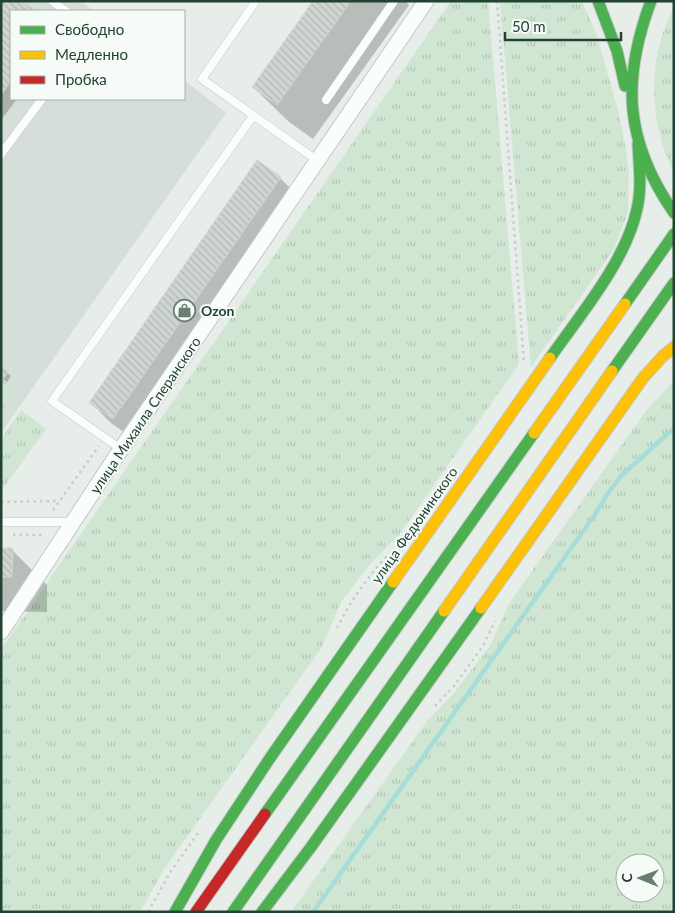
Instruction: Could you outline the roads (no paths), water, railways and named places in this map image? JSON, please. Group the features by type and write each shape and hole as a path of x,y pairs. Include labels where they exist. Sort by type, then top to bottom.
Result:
{"main road":[{"path":"598,1 617,51 638,144 656,187 674,214"},
{"path":"634,122 631,98 634,56 643,20 651,1"},
{"name":"улица Федюнинского","path":"175,912 216,840 270,758 614,266 632,231 637,213 641,181 638,144"},
{"path":"196,912 674,234"},
{"path":"232,912 674,283"},
{"path":"262,912 321,833 643,378 674,347"}],"street":[{"name":"улица Михаила Сперанского","path":"1,632 8,614 73,522 121,448 426,1"}],"lane":[{"path":"52,1 65,10"},
{"path":"256,1 202,79 318,161"},
{"path":"326,100 394,1"},
{"path":"1,154 41,100"},
{"path":"121,448 52,401 253,116"},
{"path":"1,522 73,522"}],"waterway":[{"path":"313,912 596,513 608,493 621,476 674,428"}],"place":[{"name":"Ozon","path":"185,310"}]}
